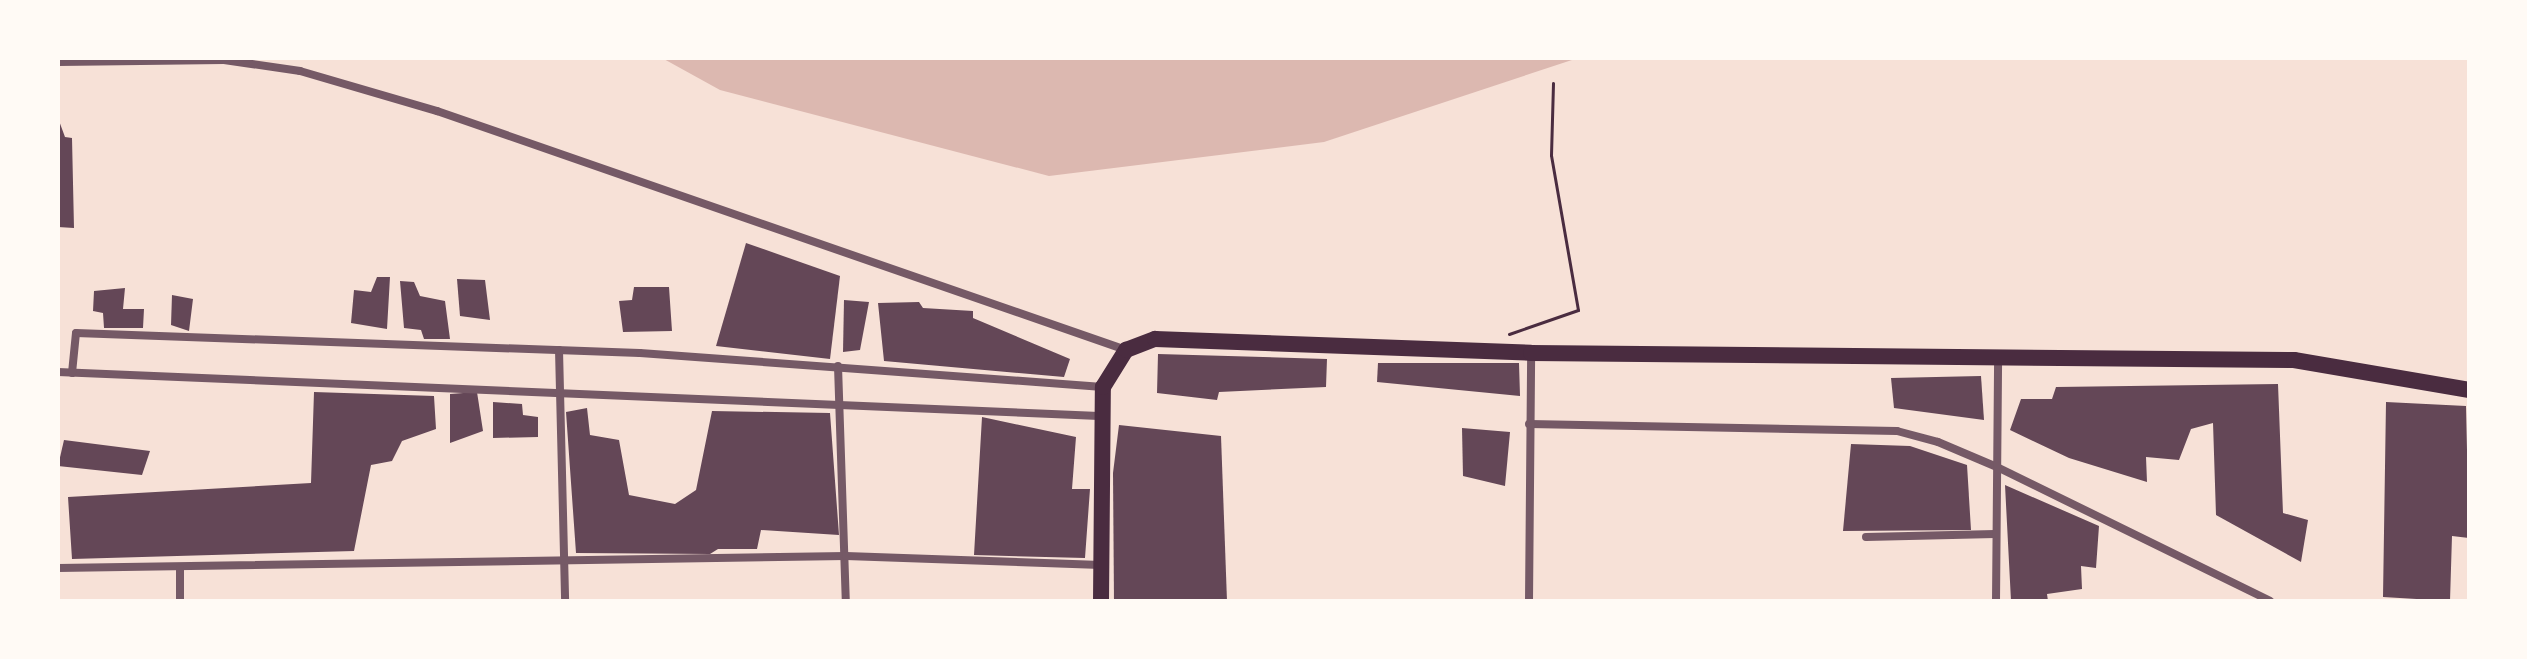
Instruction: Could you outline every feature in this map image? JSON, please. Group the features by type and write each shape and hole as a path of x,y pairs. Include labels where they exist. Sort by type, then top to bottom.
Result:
{"main road":[{"path":"1101,601 1101,401 1126,350 1155,339 1531,353 2294,360 2469,390"}],"street":[{"path":"58,62 224,60 300,71 437,111 1126,350"},
{"path":"72,373 76,333 559,350 838,366 1101,401"},
{"path":"559,350 565,601"},
{"path":"1529,601 1528,410 1531,353"},
{"path":"1996,601 1998,359"},
{"path":"838,366 846,601"},
{"path":"58,372 559,392 838,407 1101,401"},
{"path":"1529,424 1862,427 1938,442 1997,467 2270,601"},
{"path":"1866,537 1995,534"},
{"path":"58,568 846,556 1102,565"},
{"path":"180,568 180,601"}],"path":[{"path":"1500,335 1578,310 1551,155 1553,83"}],"shaded area":[{"path":"662,58 1578,58 1324,142 1049,176 720,90"}],"building":[{"path":"58,118 65,137 72,138 74,228 58,227"},
{"path":"746,243 840,276 830,359 716,346"},
{"path":"377,277 390,277 387,329 351,323 354,290 371,292"},
{"path":"457,279 485,280 490,320 460,316"},
{"path":"400,281 414,282 420,296 445,301 450,339 424,339 421,330 404,328"},
{"path":"634,287 669,287 672,331 623,332 619,301 632,300"},
{"path":"125,288 123,309 144,309 143,328 104,328 103,313 93,311 94,291"},
{"path":"172,295 193,299 189,331 171,325"},
{"path":"844,300 869,302 860,350 843,352"},
{"path":"919,302 923,308 973,311 973,318 1070,359 1064,377 884,361 878,303"},
{"path":"1158,354 1327,359 1326,387 1219,392 1217,400 1157,393"},
{"path":"1378,363 1519,363 1520,396 1377,382"},
{"path":"1981,376 1984,420 1894,408 1891,378"},
{"path":"2278,384 2283,513 2308,520 2301,562 2216,515 2213,423 2191,429 2179,460 2146,457 2147,482 2069,458 2010,430 2021,399 2052,399 2056,387"},
{"path":"314,392 434,396 436,429 402,441 392,461 371,465 354,551 72,559 68,497 311,483"},
{"path":"477,392 483,431 450,443 450,394"},
{"path":"493,402 522,404 523,415 538,417 538,437 493,438"},
{"path":"2386,402 2466,406 2469,538 2452,536 2450,601 2383,597"},
{"path":"587,408 590,435 619,440 629,495 675,504 696,490 712,411 830,413 839,535 761,530 757,549 718,549 710,554 576,553 566,412"},
{"path":"982,417 1076,437 1072,489 1090,489 1085,558 974,555"},
{"path":"1119,425 1221,436 1227,601 1114,601 1113,473"},
{"path":"1462,428 1510,432 1505,486 1463,476"},
{"path":"64,440 150,451 142,475 58,466"},
{"path":"1851,444 1910,446 1967,465 1971,530 1843,531"},
{"path":"2005,485 2099,526 2096,568 2081,566 2082,589 2047,594 2048,601 2011,601"}]}
